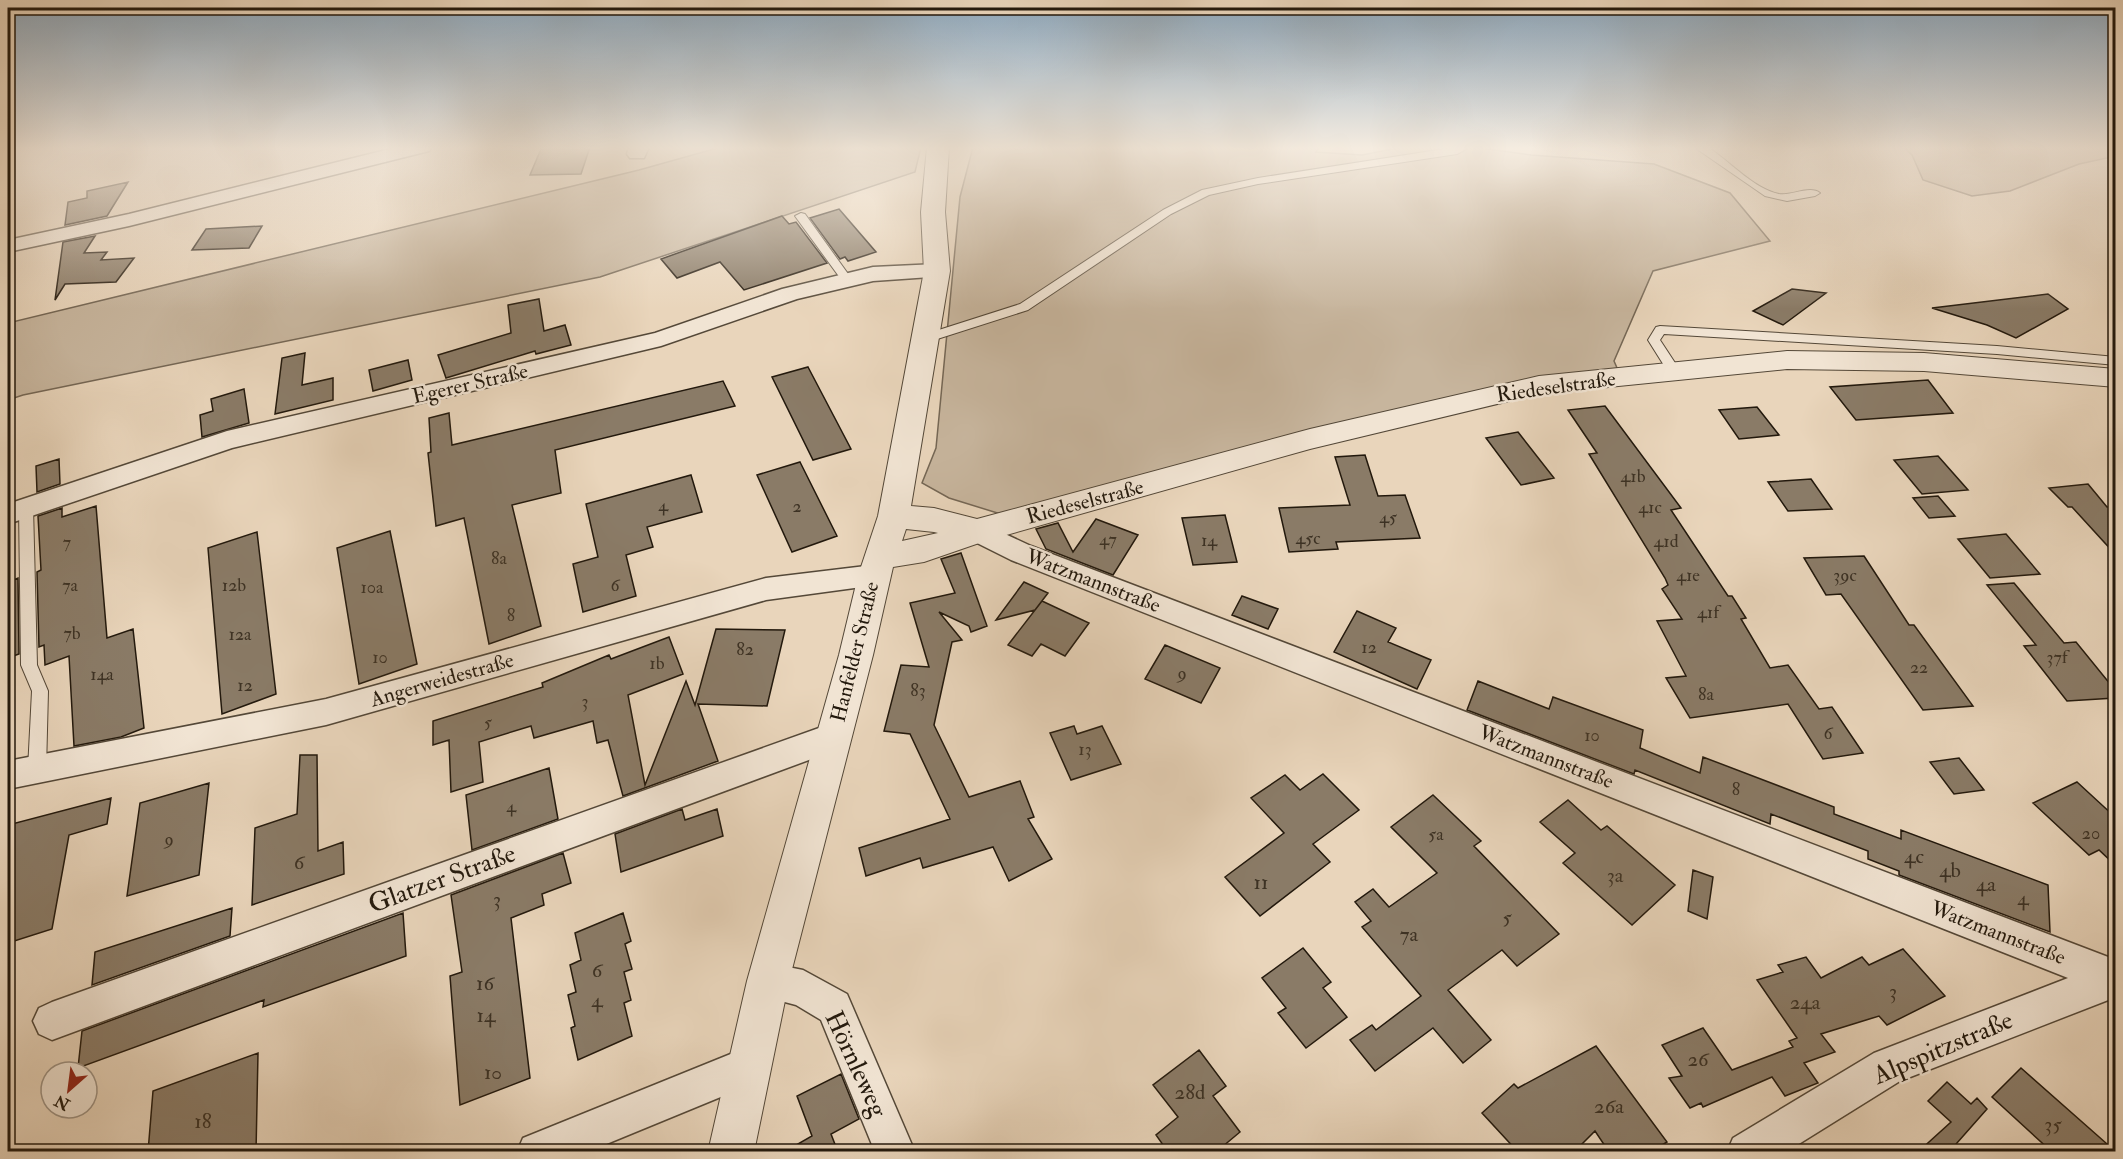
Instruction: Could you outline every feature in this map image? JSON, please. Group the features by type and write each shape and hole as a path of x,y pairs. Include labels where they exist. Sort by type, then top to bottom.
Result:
{"street":[{"path":"8,246 205,201"},
{"name":"Hanfelder Straße","path":"731,1152 768,981 877,566 894,516 937,271 933,201"},
{"name":"Egerer Straße","path":"17,510 227,440 661,339 790,294 847,280 873,274 937,271"},
{"name":"Riedeselstraße","path":"877,566 977,531 1310,439 1539,385 1799,360 1924,362 2115,378"},
{"path":"894,516 934,520 977,531"},
{"name":"Watzmannstraße","path":"977,531 1021,553 2115,978"},
{"name":"Angerweidestraße","path":"8,774 38,770 326,712 766,589 877,566"},
{"name":"Glatzer Straße","path":"52,1021 833,737"},
{"name":"Alpspitzstraße","path":"1747,1152 1888,1067 2115,978"},
{"name":"Hörnleweg","path":"768,981 804,988 834,1006 895,1152"},
{"path":"537,1152 748,1066"}],"lane":[{"path":"927,338 1024,307 1167,212 1188,201"},
{"path":"801,216 847,280"},
{"path":"1674,372 1654,340 1660,330 1695,330 1997,350 2115,362"},
{"path":"17,510 29,665 40,691 38,770"}],"shaded area":[{"path":"511,201 828,201 600,277 23,395 8,400 8,323"},
{"path":"960,201 1737,201 1770,241 1653,271 1614,361 1621,377 1310,439 1020,520 949,498 922,483 936,448"}],"building":[{"path":"116,201 107,216 65,225 68,202"},
{"path":"839,209 876,252 848,261 845,257 840,259 810,218"},
{"path":"782,216 789,224 796,222 827,263 744,290 720,262 677,278 661,259"},
{"path":"262,226 249,248 192,250 206,229"},
{"path":"95,236 84,253 107,252 101,260 134,258 116,282 65,284 55,300 63,242"},
{"path":"1792,289 1826,293 1783,325 1753,311"},
{"path":"2048,294 2068,309 2016,338 1987,325 1932,308"},
{"path":"539,299 544,331 565,325 571,345 536,354 535,351 446,378 438,355 511,333 508,305"},
{"path":"305,353 302,385 333,378 333,400 275,414 282,358"},
{"path":"408,360 412,380 373,391 369,370"},
{"path":"808,367 851,449 813,460 772,377"},
{"path":"1928,380 1953,413 1856,420 1830,387"},
{"path":"723,381 735,406 555,450 561,493 512,505 541,626 489,644 464,518 436,526 428,453 431,452 429,418 449,413 452,445"},
{"path":"244,389 249,423 202,437 200,415 213,411 211,399"},
{"path":"1605,406 1681,508 1671,510 1728,596 1732,596 1746,618 1741,619 1770,668 1788,665 1819,709 1832,707 1863,753 1823,759 1788,704 1690,718 1666,678 1686,676 1657,621 1682,619 1662,589 1668,585 1665,578 1589,454 1597,453 1568,410"},
{"path":"1757,407 1779,435 1739,439 1719,410"},
{"path":"1518,432 1554,478 1521,485 1486,438"},
{"path":"1365,455 1378,496 1405,495 1420,538 1336,542 1338,549 1289,552 1279,508 1350,505 1335,457"},
{"path":"1938,456 1968,490 1922,494 1894,460"},
{"path":"59,459 60,484 37,492 36,466"},
{"path":"800,462 837,536 792,552 757,475"},
{"path":"691,475 702,512 647,527 653,547 626,555 636,596 583,612 573,564 598,557 586,504"},
{"path":"1811,479 1832,509 1788,511 1768,482"},
{"path":"2088,484 2107,507 2115,507 2115,554 2072,507 2068,507 2049,488"},
{"path":"1938,496 1955,516 1929,518 1913,498"},
{"path":"96,506 107,638 133,629 144,728 121,737 74,746 69,656 45,665 44,645 39,647 37,572 41,570 38,516 62,508 62,517"},
{"path":"1225,515 1237,562 1193,565 1182,518"},
{"path":"1096,519 1138,535 1113,575 1046,549 1036,529 1058,523 1073,552"},
{"path":"390,531 417,664 359,684 337,548"},
{"path":"257,532 276,694 222,714 208,548"},
{"path":"2006,534 2040,574 1990,578 1958,539"},
{"path":"961,553 987,626 971,632 969,626 939,612 962,640 952,642 934,725 969,797 1020,781 1034,817 1028,819 1052,859 1009,881 993,847 923,868 920,858 866,876 859,848 950,819 910,734 884,731 901,665 929,667 910,603 955,593 941,559"},
{"path":"1864,556 1909,625 1914,625 1973,706 1923,710 1841,594 1826,595 1804,558"},
{"path":"18,578 19,654 8,658 8,582"},
{"path":"1024,582 1048,593 1035,610 996,620"},
{"path":"2014,583 2064,643 2076,642 2115,690 2115,698 2067,701 2024,646 2036,645 1987,585"},
{"path":"1242,596 1278,609 1268,629 1232,615"},
{"path":"1042,601 1089,623 1065,656 1041,644 1032,656 1008,645"},
{"path":"1357,611 1396,628 1388,642 1431,660 1417,689 1334,652"},
{"path":"716,629 785,630 767,706 698,704 718,761 623,796 608,740 597,743 593,721 534,738 531,726 479,742 483,782 451,792 449,740 433,745 433,721 543,687 542,683 609,655 611,659 669,637 683,674 628,695 645,785 686,681 695,705"},
{"path":"1165,645 1220,668 1201,703 1145,679"},
{"path":"1478,681 1549,709 1553,697 1643,730 1640,748 1700,773 1703,757 1834,807 1834,814 1901,839 1901,830 2048,885 2050,932 1899,875 1899,871 1868,859 1868,851 1771,814 1770,824 1635,770 1634,774 1467,710"},
{"path":"1074,726 1077,734 1102,726 1121,764 1071,780 1050,733"},
{"path":"300,755 317,755 318,851 343,842 344,874 252,905 255,828 297,814"},
{"path":"1959,758 1984,790 1954,794 1930,762"},
{"path":"549,768 558,819 472,850 466,795"},
{"path":"1323,774 1359,810 1313,844 1330,862 1260,916 1225,877 1284,833 1251,798 1285,775 1300,790"},
{"path":"2077,782 2115,817 2115,865 2099,850 2089,855 2033,803"},
{"path":"209,783 199,875 127,896 140,803"},
{"path":"1433,795 1481,841 1474,846 1559,934 1517,966 1502,950 1448,990 1491,1040 1463,1063 1433,1028 1375,1071 1350,1040 1372,1025 1376,1030 1421,996 1362,927 1371,921 1355,902 1373,889 1389,907 1437,873 1391,827"},
{"path":"111,798 107,824 69,835 52,929 8,943 8,825"},
{"path":"1568,800 1601,830 1607,826 1675,885 1632,925 1563,863 1575,853 1540,822"},
{"path":"682,809 685,820 717,809 723,836 621,872 615,834"},
{"path":"563,853 571,883 542,894 544,905 511,918 530,1078 460,1105 450,976 462,972 451,895"},
{"path":"1693,870 1713,877 1707,919 1688,911"},
{"path":"232,908 230,936 92,985 95,952"},
{"path":"403,913 406,956 263,1007 264,1000 99,1060 79,1060 82,1031"},
{"path":"623,913 631,941 625,944 632,969 624,972 631,1000 624,1003 632,1036 578,1060 571,1028 575,1026 568,995 576,992 570,965 581,960 575,933"},
{"path":"1303,948 1331,982 1323,988 1347,1017 1306,1048 1278,1013 1286,1008 1262,978"},
{"path":"1903,949 1945,996 1887,1025 1879,1016 1821,1034 1835,1052 1804,1063 1818,1083 1785,1096 1772,1077 1703,1107 1701,1103 1690,1108 1669,1078 1682,1076 1662,1045 1703,1028 1732,1070 1793,1047 1789,1041 1797,1038 1757,980 1783,972 1778,965 1806,957 1821,978 1862,957 1869,965"},
{"path":"1596,1046 1667,1142 1651,1152 1609,1152 1595,1131 1574,1152 1518,1152 1482,1113 1514,1084 1518,1088"},
{"path":"1199,1050 1226,1086 1213,1096 1240,1132 1216,1152 1168,1152 1156,1135 1178,1117 1153,1085"},
{"path":"258,1053 256,1152 148,1152 153,1091"},
{"path":"2021,1068 2115,1152 2052,1152 1992,1097"},
{"path":"841,1074 859,1119 831,1134 838,1152 784,1152 812,1136 797,1096"},
{"path":"1947,1082 1971,1104 1977,1098 1987,1109 1949,1152 1918,1152 1951,1122 1928,1101"}]}
